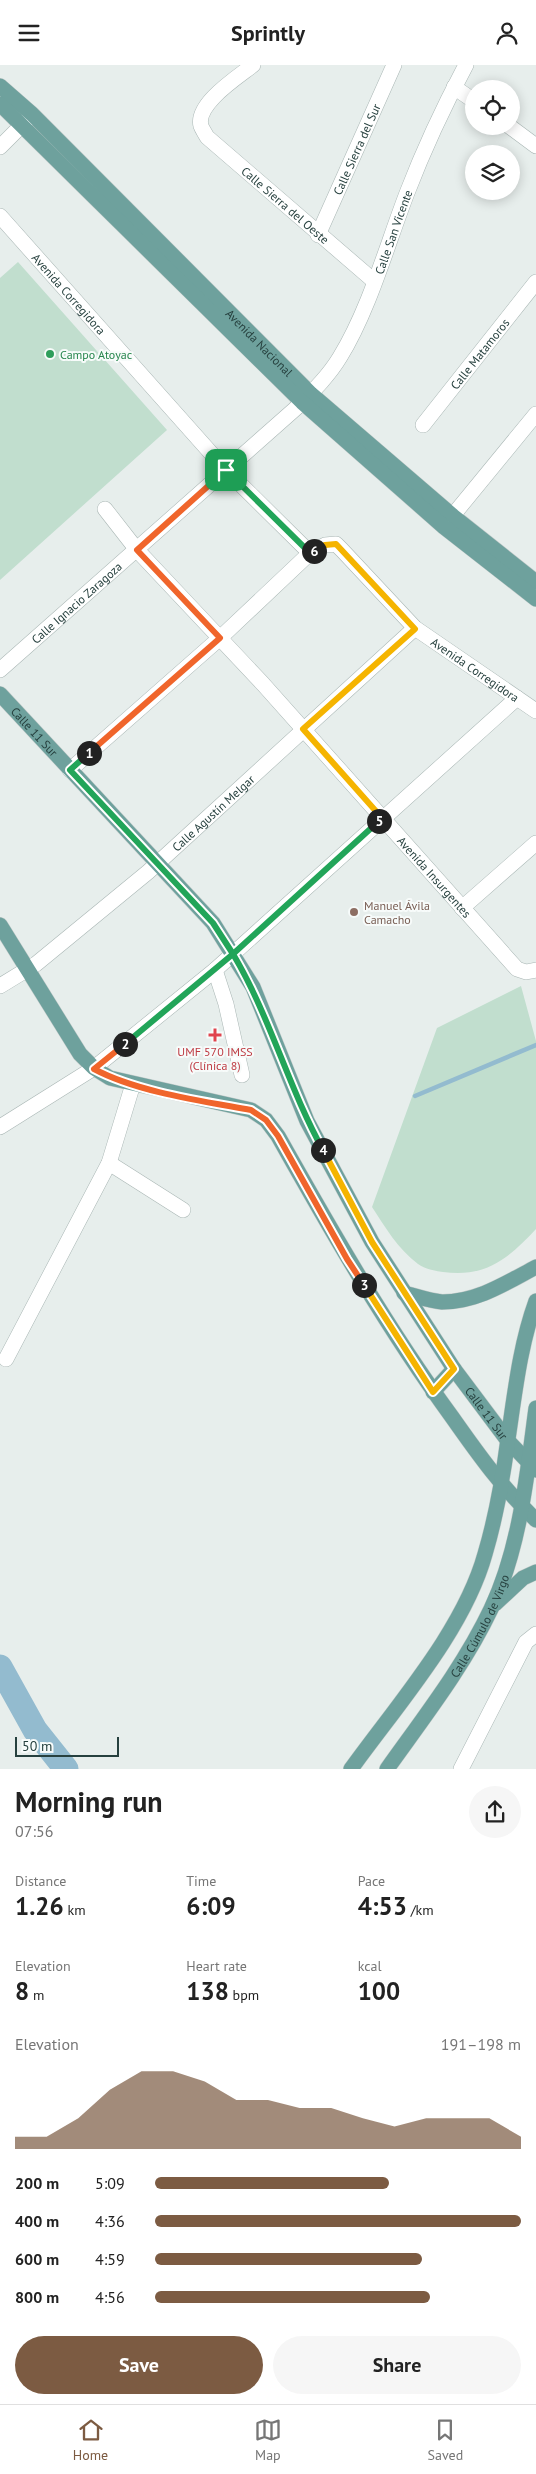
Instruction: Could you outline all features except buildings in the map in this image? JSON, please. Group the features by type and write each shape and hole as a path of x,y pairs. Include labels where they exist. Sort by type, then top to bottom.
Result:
{"main road":[{"name":"Avenida Nacional","path":"0,86 27,120 307,398 536,599"},
{"name":"Avenida Nacional","path":"0,104 27,120"},
{"name":"Avenida Nacional","path":"449,521 536,582"},
{"name":"Calle 11 Sur","path":"0,694 213,923 253,987 306,1121 372,1242 454,1369 508,1441 532,1467"},
{"path":"0,925 80,1054 99,1064 110,1077 133,1085 251,1110 266,1120 278,1136 347,1259 433,1392 501,1485 536,1520"},
{"path":"404,1293 441,1302 471,1299 497,1288 536,1267"},
{"name":"Calle Cúmulo de Virgo","path":"351,1769 438,1650 468,1602 485,1556 501,1485 520,1357 536,1301"},
{"path":"433,1392 454,1369"},
{"name":"Calle Cúmulo de Virgo","path":"387,1769 452,1677 491,1609 508,1560 532,1467 536,1409"},
{"path":"491,1609 507,1591 523,1578 536,1572"}],"street":[{"name":"Calle Sierra del Oeste","path":"253,65 211,99 202,112 200,125 206,137 318,235 374,281"},
{"name":"Calle Sierra del Sur","path":"318,235 394,65"},
{"name":"Calle San Vicente","path":"307,398 345,347 374,281 408,191 454,87 466,65"},
{"path":"454,87 465,95"},
{"path":"0,147 27,120"},
{"path":"520,134 536,146"},
{"name":"Avenida Corregidora","path":"0,215 226,470 310,553 325,545 336,544 415,629 536,711"},
{"name":"Calle Matamoros","path":"423,425 536,282"},
{"name":"Calle Ignacio Zaragoza","path":"0,670 307,398"},
{"path":"449,521 536,414"},
{"name":"Avenida Insurgentes","path":"105,509 137,550 303,729 517,969 531,971"},
{"path":"70,770 220,638 310,553"},
{"name":"Calle Agustín Melgar","path":"0,986 28,969 158,863 415,629"},
{"path":"0,1127 99,1064 215,970 517,698"},
{"path":"462,909 536,843"},
{"path":"215,970 222,988 242,1075"},
{"path":"6,1359 109,1163 133,1085"},
{"path":"109,1163 183,1210"},
{"path":"461,1769 526,1642 536,1634"}],"green space":[{"name":"Campo Atoyac","path":"18,262 167,430 0,580 0,278"},
{"path":"521,986 536,1041 536,1229 506,1257 484,1269 458,1273 440,1272 427,1268 418,1264 404,1252 372,1207 437,1028"}],"waterway":[{"path":"415,1096 536,1045"},
{"path":"0,1667 35,1730 66,1769"}],"place":[{"name":"Campo Atoyac","path":"50,354"},
{"name":"Manuel Ávila Camacho","path":"354,912"},
{"name":"UMF 570 IMSS (Clínica 8)","path":"215,1035"}],"route":[{"path":"226,470 137,550 220,638 70,770 213,923 233,954 94,1069 133,1085 251,1110 266,1120 278,1136 347,1259 433,1392 454,1369 372,1242 306,1121 253,987 233,954 382,818 303,729 415,629 336,544 325,545 310,553 226,470"}]}
